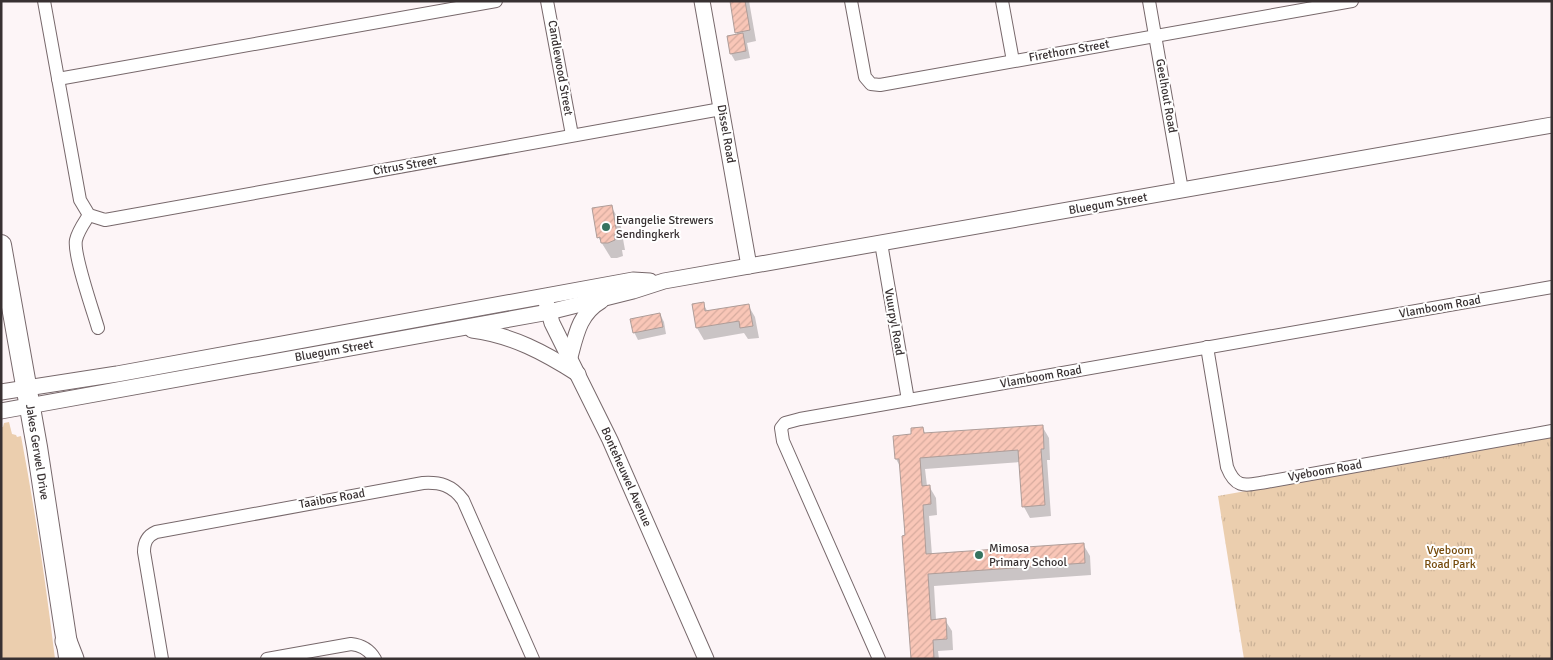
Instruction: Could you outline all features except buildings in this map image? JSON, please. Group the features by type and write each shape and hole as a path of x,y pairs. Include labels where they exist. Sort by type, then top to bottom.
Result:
{"highway":[{"name":"Jakes Gerwel Drive","path":"1,245 37,447 69,653"}],"street":[{"path":"44,1 80,200 89,215 78,232 76,242 78,257 98,328"},
{"path":"58,79 496,1"},
{"name":"Candlewood Street","path":"547,1 572,136"},
{"name":"Dissel Road","path":"702,1 749,266"},
{"name":"Firethorn Street","path":"851,1 865,77 871,84 880,85 1352,1"},
{"path":"1002,1 1013,61"},
{"name":"Geelhout Road","path":"1149,1 1182,190"},
{"name":"Citrus Street","path":"89,215 105,220 721,109"},
{"name":"Bluegum Street","path":"1,392 28,397 457,329 549,312 607,298 664,281 1552,125"},
{"name":"Vuurpyl Road","path":"881,243 908,400"},
{"name":"Bluegum Street","path":"1,411 28,397 127,372 633,280 664,281"},
{"name":"Vlamboom Road","path":"879,659 783,441 781,428 785,424 800,419 1552,287"},
{"name":"Bonteheuwel Avenue","path":"545,296 552,323 610,440 706,659"},
{"path":"570,357 580,323 593,306 607,298"},
{"path":"457,329 511,338 578,374"},
{"name":"Vyeboom Road","path":"1207,348 1227,467 1234,481 1239,484 1246,485 1552,431"},
{"name":"Taaibos Road","path":"162,659 144,552 144,545 151,534 436,482 448,486 458,493 463,500 533,659"},
{"path":"267,659 351,644 368,650 375,659"}],"green space":[{"path":"9,422 12,434 17,437 21,436 40,547 55,659 1,659 1,427 3,427 4,423"},
{"name":"Vyeboom Road Park","path":"1552,436 1552,659 1244,659 1218,496"}],"place":[{"name":"Evangelie Strewers Sendingkerk","path":"606,227"},
{"name":"Mimosa Primary School","path":"979,555"}]}
